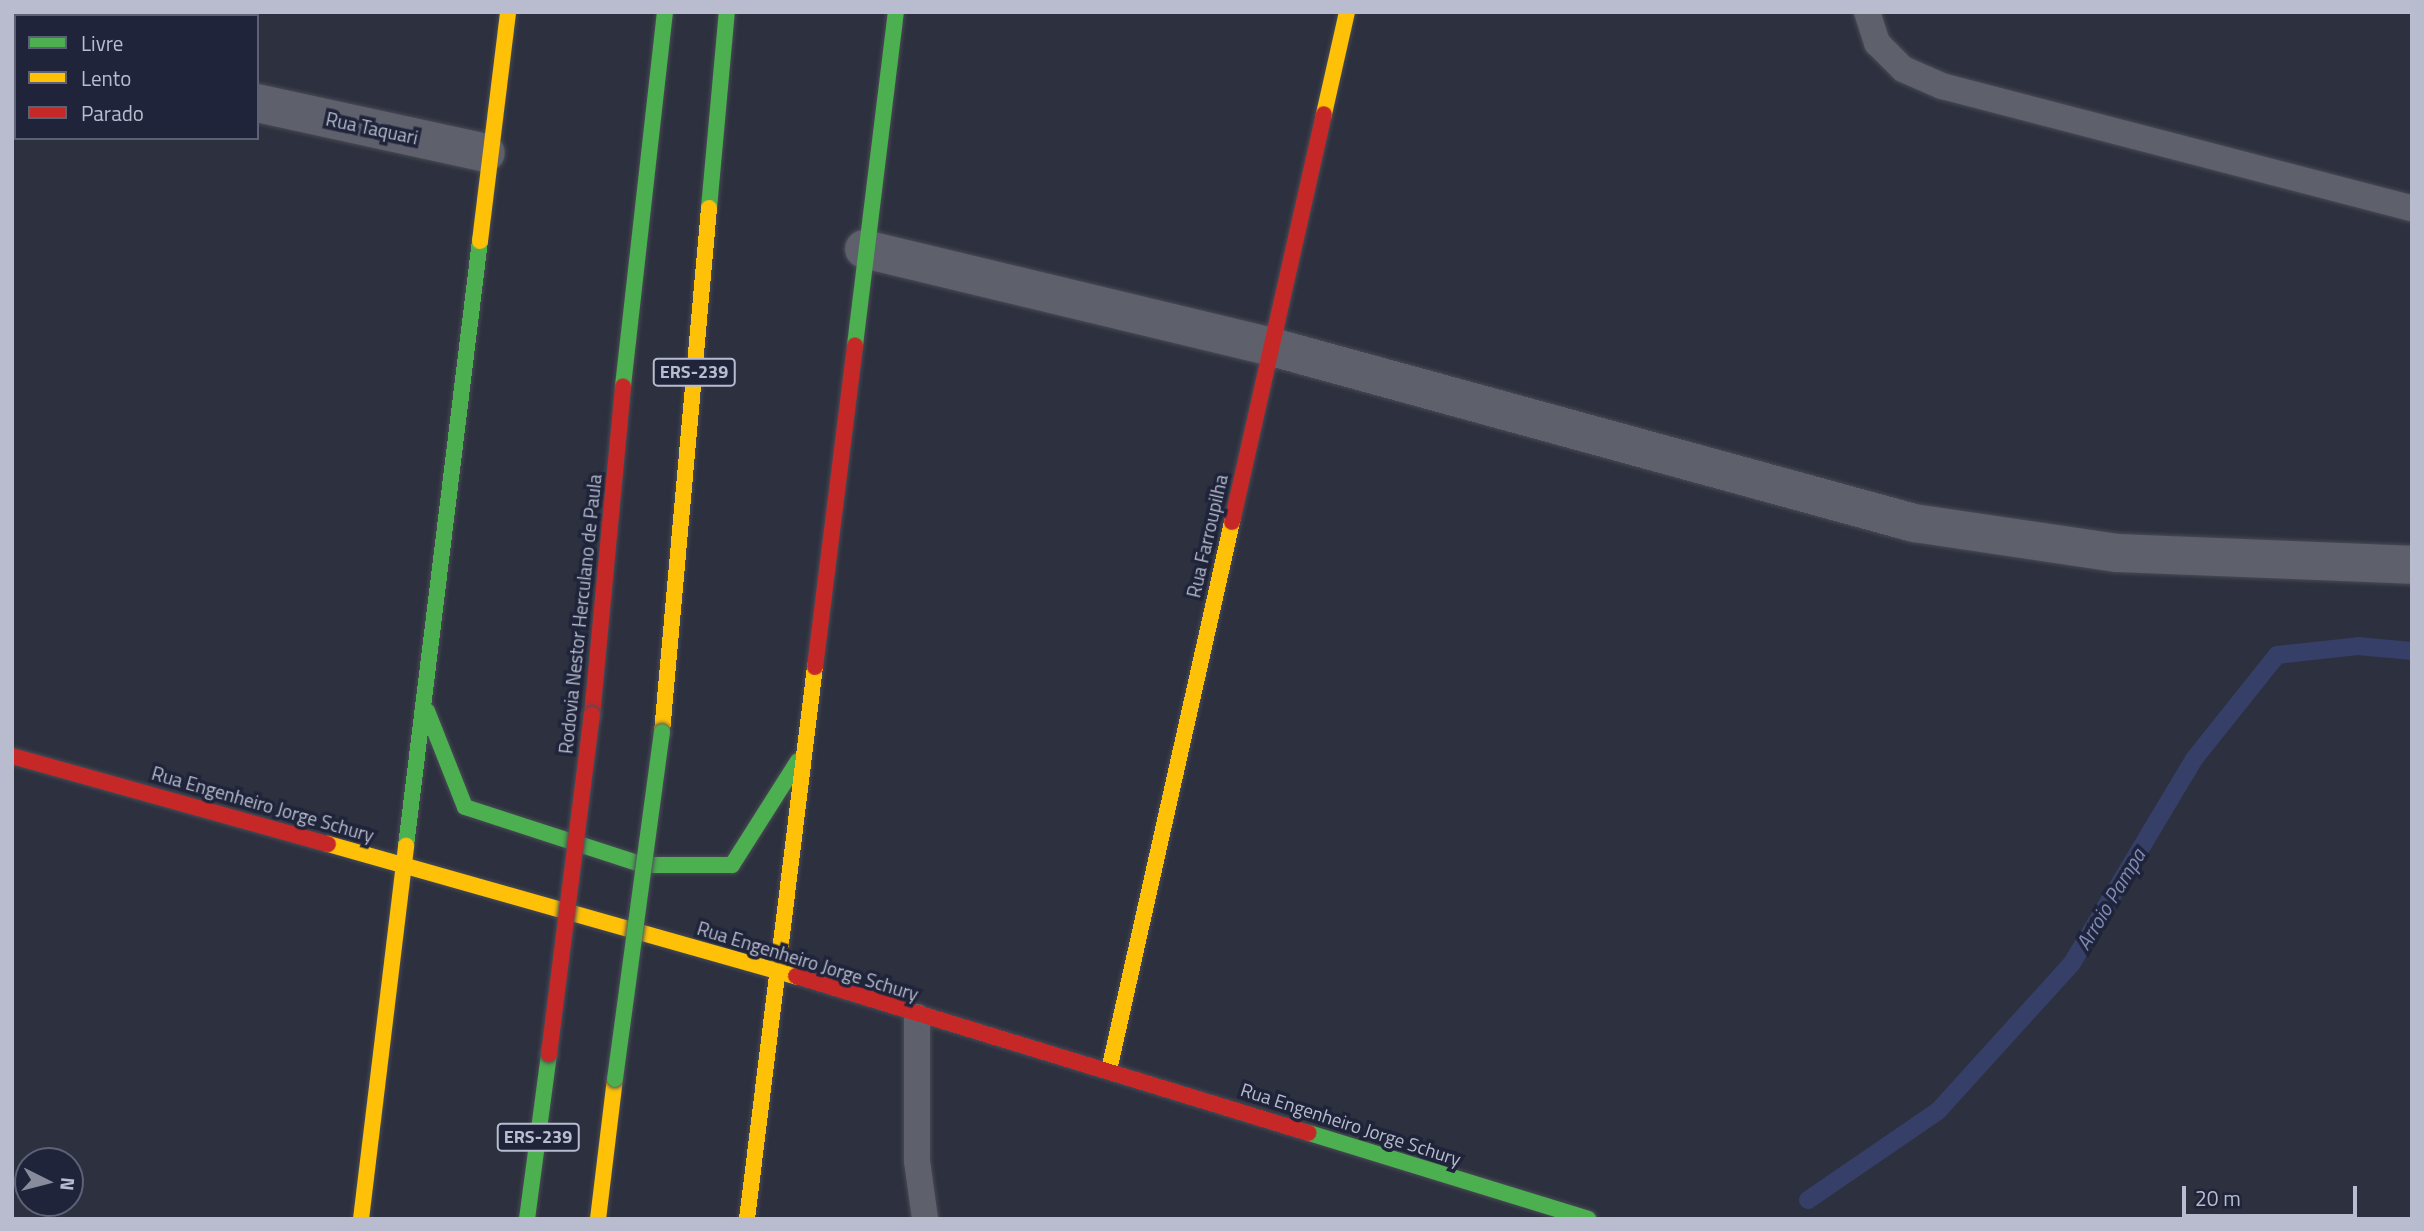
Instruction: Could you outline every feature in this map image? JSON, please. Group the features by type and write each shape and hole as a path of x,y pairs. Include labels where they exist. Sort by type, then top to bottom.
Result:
{"main road":[{"path":"361,1219 407,866 486,153 508,12"},
{"name":"Rodovia Nestor Herculano de Paula","path":"527,1219 592,715 637,233 665,12"},
{"name":"ERS-239","path":"598,1219 662,732 727,12"},
{"path":"747,1219 864,249 896,12"},
{"name":"Rua Farroupilha","path":"1109,1070 1347,12"},
{"path":"424,706 464,807 644,865 732,865 804,752"},
{"name":"Rua Engenheiro Jorge Schury","path":"12,756 778,970 917,1017 1109,1070 1492,1199 1588,1219"}],"street":[{"name":"Rua Taquari","path":"259,103 486,153"},
{"path":"864,249 1272,347 1914,523 2118,553 2412,565"}],"lane":[{"path":"1867,12 1877,43 1903,69 1942,86 2412,208"},
{"path":"917,1017 917,1161 925,1219"}],"waterway":[{"name":"Arroio Pampa","path":"1808,1200 1938,1111 2072,963 2194,759 2277,655 2358,646 2412,651"}],"traffic: fast":[{"path":"623,386 665,12"},
{"path":"709,208 727,12"},
{"path":"855,345 896,12"},
{"path":"406,846 480,241"},
{"path":"427,711 465,807 644,865 732,865 798,761"},
{"path":"615,1079 662,732"},
{"path":"527,1219 549,1054"},
{"path":"1309,1133 1588,1219"}],"traffic: slow":[{"path":"480,241 508,12"},
{"path":"1324,114 1347,12"},
{"path":"662,732 709,208"},
{"path":"1109,1070 1232,522"},
{"path":"747,1219 815,667"},
{"path":"328,844 796,976"},
{"path":"361,1219 406,846"},
{"path":"598,1219 615,1079"}],"traffic: jam":[{"path":"1232,522 1324,114"},
{"path":"815,667 855,345"},
{"path":"592,715 623,386"},
{"path":"549,1054 592,715"},
{"path":"12,756 328,844"},
{"path":"796,976 1309,1133"}]}
